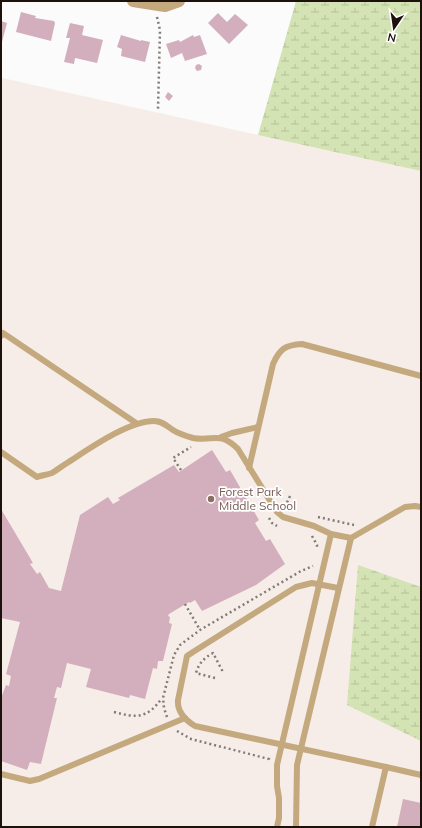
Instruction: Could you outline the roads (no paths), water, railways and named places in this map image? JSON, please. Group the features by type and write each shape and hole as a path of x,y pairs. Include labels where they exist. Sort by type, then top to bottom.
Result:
{"street":[{"path":"133,1 165,6 179,1"}],"lane":[{"path":"1,336 3,333 136,423"},
{"path":"249,468 273,364 277,354 289,345 302,344 421,376"},
{"path":"1,452 37,477 51,473 136,423 155,421 166,424 185,436 204,439 221,437 258,427"},
{"path":"221,437 232,443 238,449 277,512 281,516 314,526 331,534 351,538 405,507 421,507"},
{"path":"277,827 279,818 279,798 277,786 277,764 331,534"},
{"path":"296,827 297,765 351,538"},
{"path":"338,588 312,583 296,587 187,656 177,707 185,718 195,726 421,775"},
{"path":"1,774 30,781 39,780 185,718"},
{"path":"372,827 386,767"}],"place":[{"name":"Forest Park Middle School","path":"211,499"}]}
